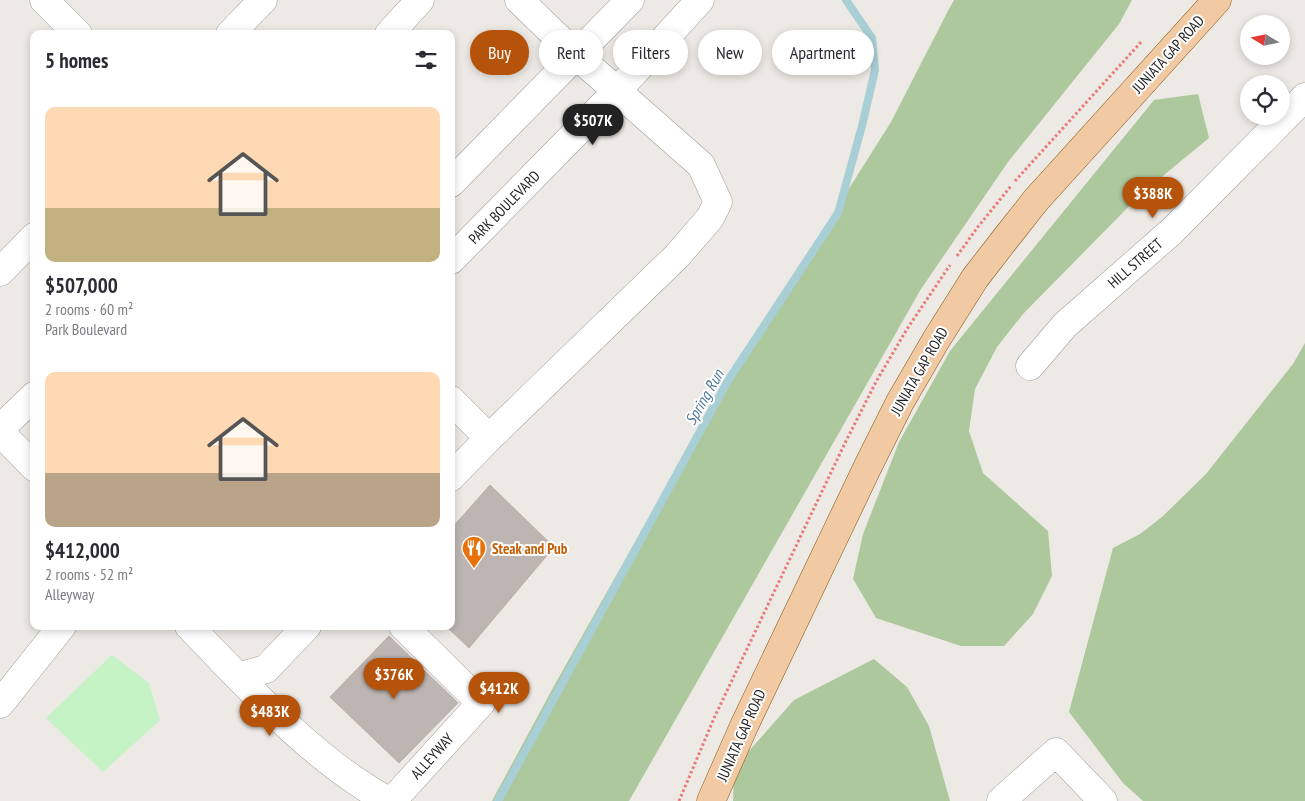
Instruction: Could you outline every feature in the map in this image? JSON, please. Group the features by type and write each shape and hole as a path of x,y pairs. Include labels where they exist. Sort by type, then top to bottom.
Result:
{"main road":[{"name":"JUNIATA GAP ROAD","path":"711,801 744,726 864,473 900,402 975,278 1036,200 1217,0"}],"street":[{"path":"44,0 74,30"},
{"path":"234,30 263,0"},
{"path":"393,30 420,0"},
{"path":"519,0 550,30"},
{"path":"601,30 630,0"},
{"name":"PARK BOULEVARD","path":"455,256 617,91 700,0"},
{"path":"455,179 557,75"},
{"path":"455,473 677,256 710,218 718,202 700,165 598,75"},
{"name":"HILL STREET","path":"1030,366 1065,325 1172,231 1305,97"},
{"path":"0,272 30,241"},
{"path":"30,400 0,431 30,463"},
{"path":"455,404 489,438"},
{"path":"0,704 59,630"},
{"path":"193,630 259,699 316,751 369,790 390,801"},
{"path":"238,677 266,669 303,630"},
{"name":"ALLEYWAY","path":"390,801 481,703 407,630"},
{"path":"1001,801 1056,752 1103,801"}],"green space":[{"path":"954,0 1132,0 1119,24 1008,162 921,289 629,801 492,801 554,686 711,407 891,122"},
{"path":"1198,94 1209,138 1142,193 1023,314 997,347 975,389 969,431 983,473 1048,531 1052,576 1033,614 1004,646 961,646 876,618 853,579 863,534 899,442 950,351 1154,100"},
{"path":"1305,343 1305,801 1143,801 1123,783 1069,712 1113,548 1140,534 1162,517 1206,474 1293,364"},
{"path":"112,655 149,683 160,720 103,772 46,718"},
{"path":"874,659 907,687 929,726 950,801 733,801 734,768 794,700"}],"building":[{"path":"490,485 554,547 469,648 450,630 455,630 455,524"},
{"path":"389,636 458,703 399,763 330,697"}],"waterway":[{"name":"Spring Run","path":"498,801 727,382 838,213 875,70 872,38 846,0"}],"place":[{"name":"Steak and Pub","path":"474,569"}]}
